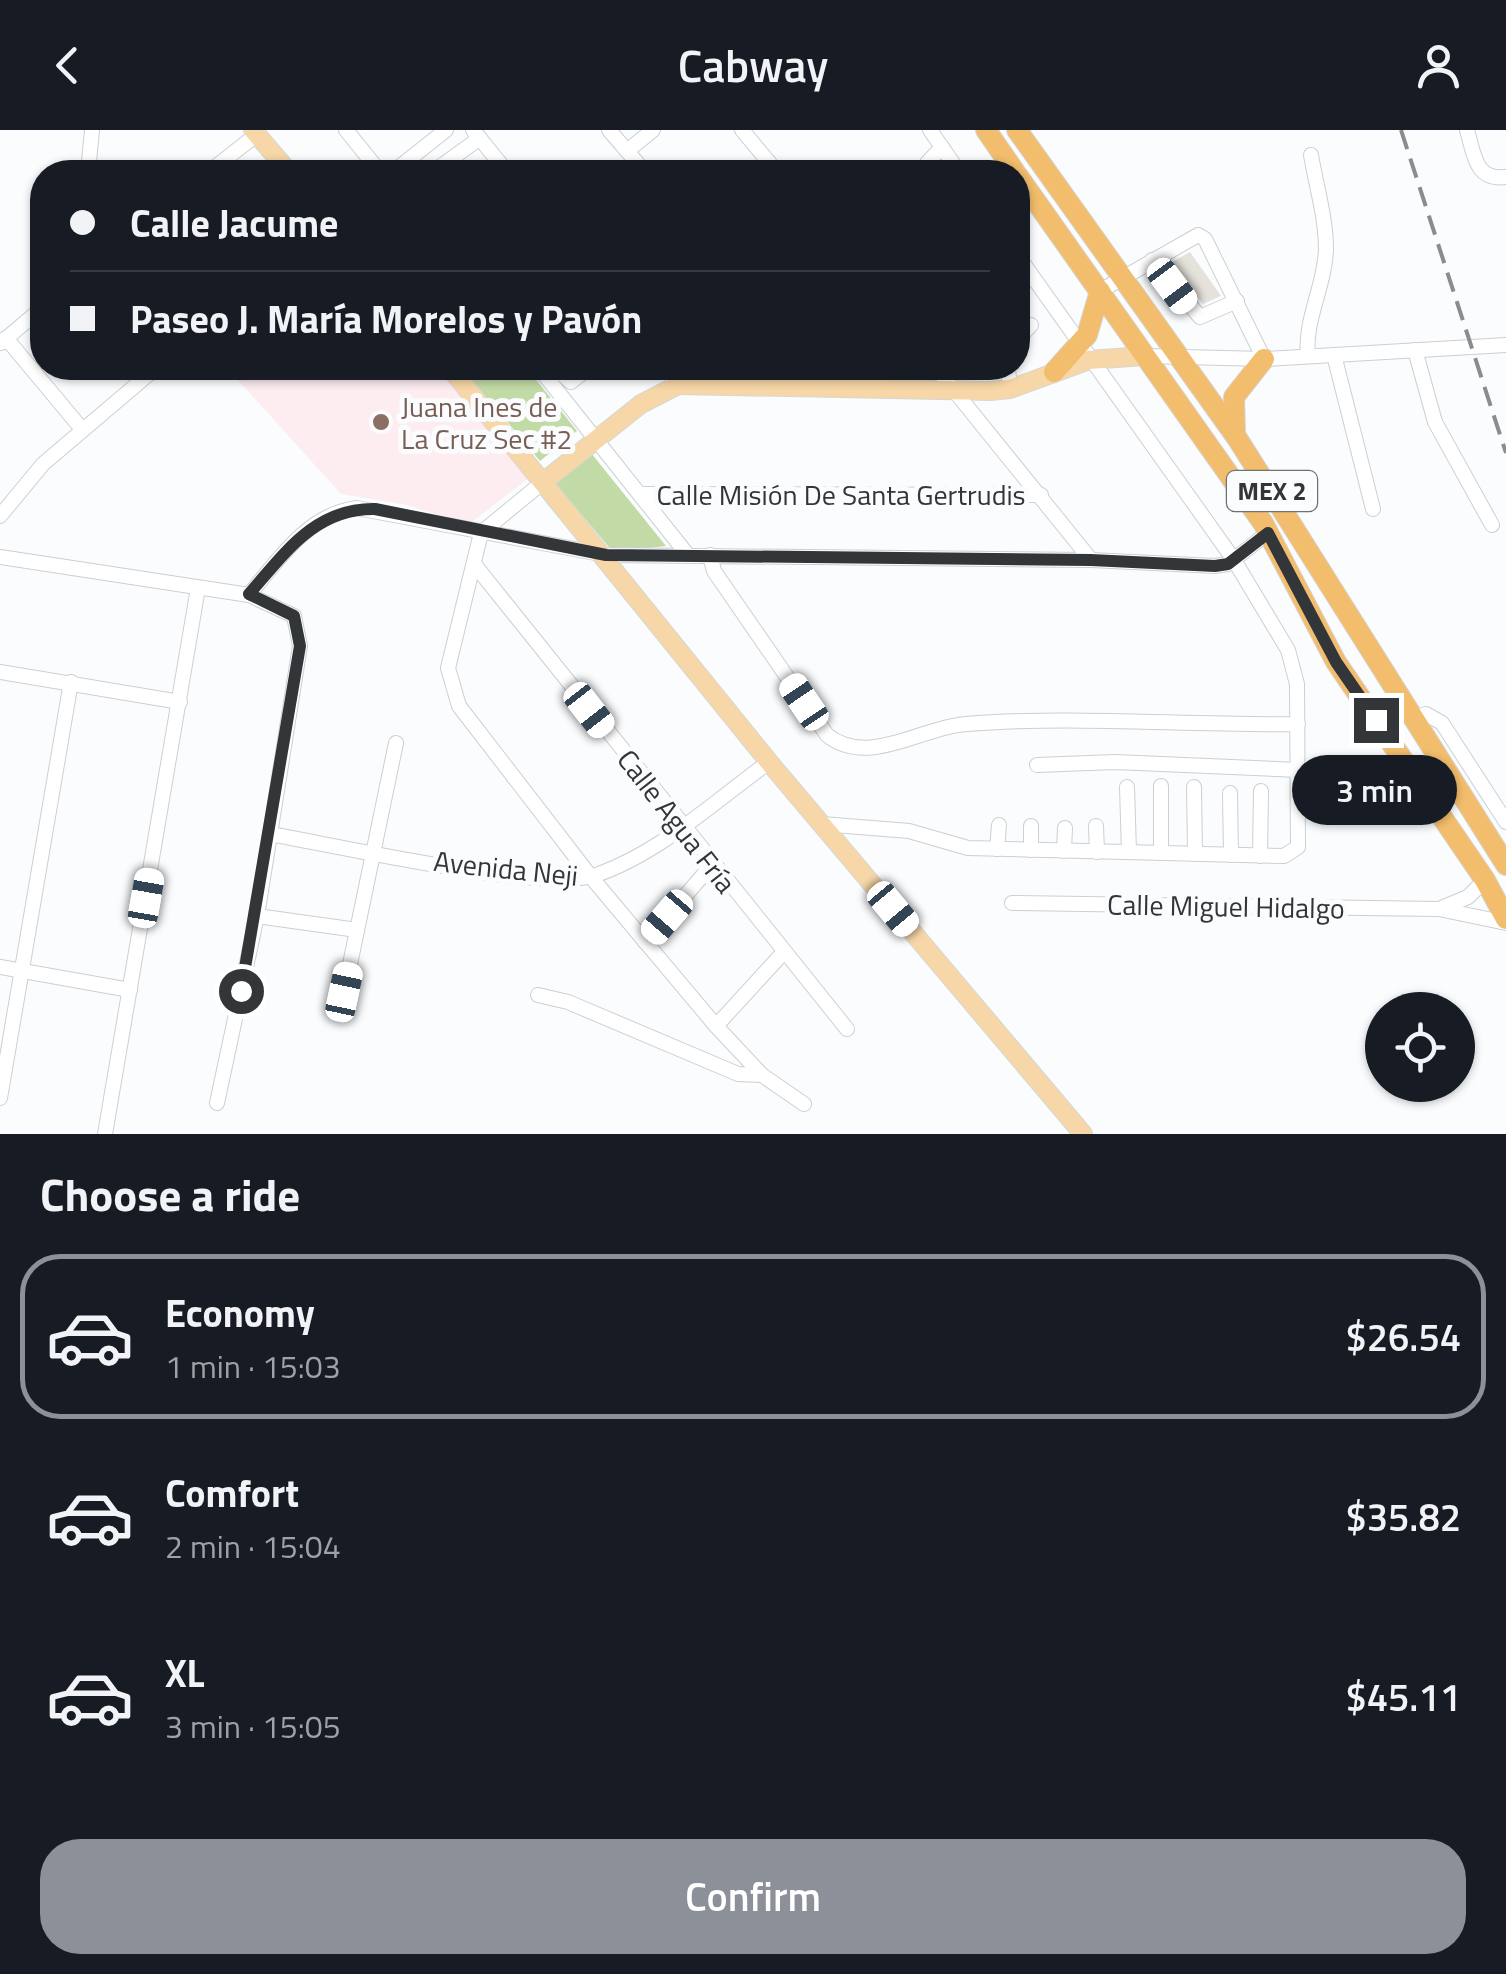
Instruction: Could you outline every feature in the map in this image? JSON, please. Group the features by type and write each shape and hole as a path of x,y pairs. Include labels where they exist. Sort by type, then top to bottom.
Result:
{"highway":[{"name":"MEX 2","path":"986,130 1006,160"},
{"name":"MEX 2","path":"1017,130 1236,438 1506,866"},
{"name":"MEX 2","path":"1030,193 1268,533 1336,662 1485,880 1506,921"},
{"path":"1054,372 1084,352 1100,290"},
{"path":"1236,438 1234,397 1264,359"}],"main road":[{"path":"254,132 278,160"},
{"path":"1084,352 1144,356"},
{"path":"543,482 641,404 678,385 956,391 1010,389 1054,372"},
{"path":"460,380 606,555 769,762 1083,1134"}],"street":[{"path":"89,160 92,130"},
{"path":"346,130 370,160"},
{"path":"408,160 446,130"},
{"path":"609,130 634,160"},
{"path":"627,152 654,130"},
{"path":"742,130 767,160"},
{"path":"930,130 951,160"},
{"path":"1467,130 1485,176 1506,177"},
{"path":"222,160 254,132"},
{"path":"447,160 477,134 497,160"},
{"path":"930,160 942,147"},
{"path":"1308,356 1306,335 1326,248 1311,155"},
{"path":"1100,290 1198,235 1204,239 1237,300 1264,359"},
{"path":"1152,260 1200,317 1237,300"},
{"path":"822,824 908,831 968,848 1284,856 1298,847 1297,684 1288,650 1234,560 1030,273"},
{"path":"30,318 3,341 30,372"},
{"path":"1144,356 1264,359 1506,345"},
{"path":"1415,350 1436,422 1492,525"},
{"path":"1334,355 1342,403 1373,510"},
{"path":"38,380 80,428"},
{"path":"0,516 80,428 141,380"},
{"name":"Calle Misión De Santa Gertrudis","path":"549,380 687,554"},
{"path":"674,380 678,385"},
{"path":"946,380 1091,560"},
{"path":"1009,380 1010,389"},
{"path":"543,482 480,533 448,668 459,706 591,878 716,1026 762,1075 804,1104"},
{"name":"Calle Misión De Santa Gertrudis","path":"640,494 1041,494"},
{"path":"249,594 294,541 322,520 347,510 375,509 480,533 606,555 1091,560 1215,566 1234,560 1268,533"},
{"path":"710,555 714,571 827,735 848,748 894,745 963,724 1298,724"},
{"path":"0,556 249,594 294,616 300,646 257,916 217,1103"},
{"name":"Calle Agua Fría","path":"474,564 846,1029"},
{"path":"105,1134 198,588"},
{"path":"0,672 180,702"},
{"path":"0,1098 71,682"},
{"path":"1414,718 1426,714 1442,723 1506,822"},
{"path":"344,992 396,743"},
{"name":"Avenida Neji","path":"270,834 510,874 591,878 637,856 769,762"},
{"path":"1038,766 1115,762 1298,770"},
{"path":"1127,786 1129,852"},
{"path":"1161,786 1161,853"},
{"path":"1194,787 1195,854"},
{"path":"1260,856 1261,791"},
{"path":"1230,793 1231,855"},
{"path":"997,849 999,825"},
{"path":"1031,826 1031,850"},
{"path":"1096,826 1097,852"},
{"path":"1064,828 1064,851"},
{"path":"645,942 712,866"},
{"path":"1439,909 1468,897 1485,880"},
{"name":"Calle Miguel Hidalgo","path":"1012,903 1439,909 1506,921"},
{"path":"257,916 357,930"},
{"path":"716,1026 782,953"},
{"path":"0,968 130,990"},
{"path":"538,995 568,1002 738,1074 762,1075"}],"shaded area":[{"name":"Juana Ines de La Cruz Sec #2","path":"238,380 450,380 530,477 468,525 407,505 341,494"}],"green space":[{"path":"472,380 537,380 577,431 540,461"},
{"path":"587,448 666,546 613,552 549,476"}],"building":[{"path":"1190,252 1221,296 1203,304 1169,264"}],"railway":[{"path":"1401,130 1506,453"}],"place":[{"name":"Juana Ines de La Cruz Sec #2","path":"381,422"}],"route":[{"path":"241,991 257,916 300,646 294,616 249,594 294,541 322,520 347,510 375,509 480,533 606,555 1091,560 1222,566 1268,533 1336,662 1376,720"}]}
